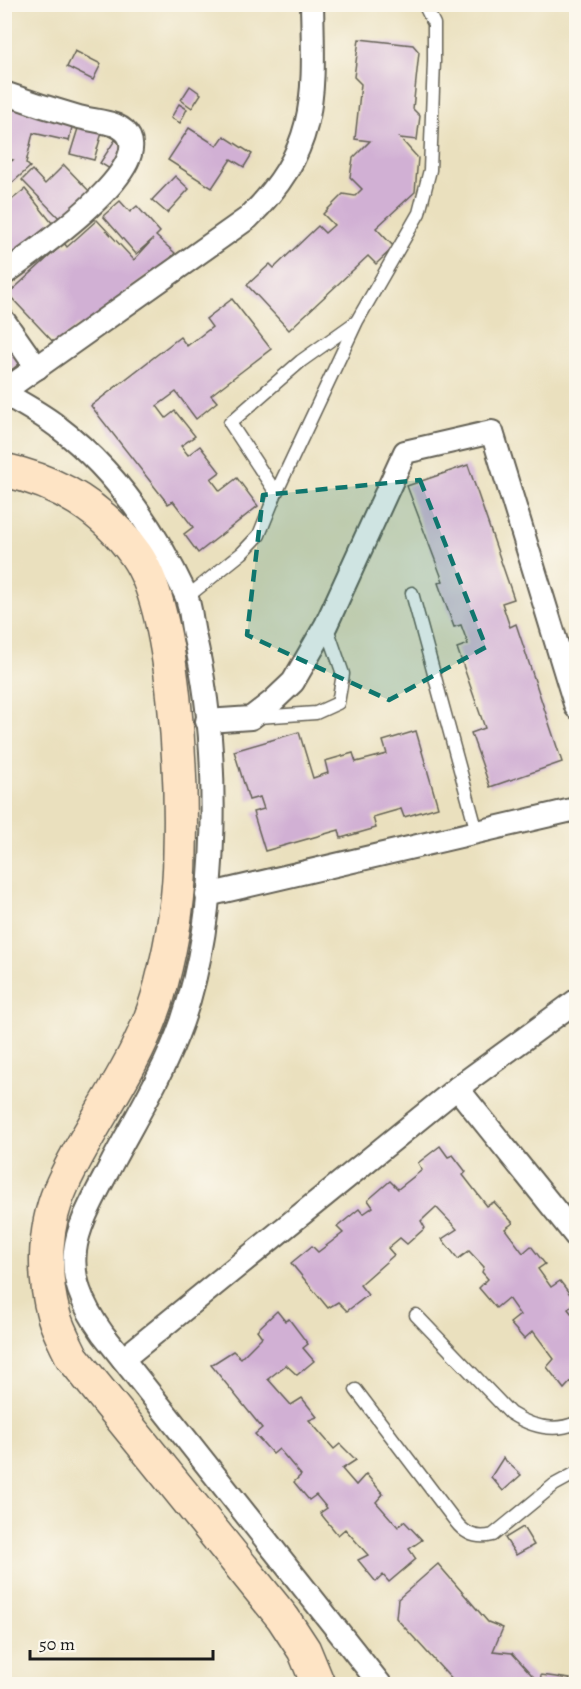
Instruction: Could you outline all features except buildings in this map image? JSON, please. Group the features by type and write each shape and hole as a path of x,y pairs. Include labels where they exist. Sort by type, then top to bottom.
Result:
{"main road":[{"path":"4,470 43,480 77,496 105,519 137,557 158,606 168,661 178,768 180,853 172,929 161,987 142,1045 62,1184 49,1227 47,1272 54,1316 72,1357 284,1618 304,1650 318,1684"}],"street":[{"path":"312,4 314,86 311,111 301,144 282,181 248,218 4,392 56,425 104,467 143,517 187,597 199,653 207,721 211,816 207,895 198,961 174,1041 89,1203 76,1241 75,1272 82,1300 91,1318 380,1684"},
{"path":"4,93 57,111 115,125 129,139 132,149 130,159 123,170 98,200 4,274"},
{"path":"4,321 37,368"},
{"path":"207,721 250,718 293,682 326,625 405,452 492,432 576,707"},
{"path":"207,895 576,809"},
{"path":"123,1359 457,1088 576,1002"},
{"path":"457,1088 576,1236"}],"lane":[{"path":"187,597 242,553 259,535 276,492 357,321 419,213 430,170 434,24 424,4"},
{"path":"276,492 230,423 301,361 357,321"},
{"path":"412,593 477,832"},
{"path":"250,718 316,714 338,703 343,674 326,625"},
{"path":"416,1315 501,1404 520,1420 544,1427 576,1423"},
{"path":"356,1390 456,1522 469,1534 485,1537 493,1535 554,1485 576,1473"}],"highlighted area":[{"path":"420,480 486,647 389,700 247,635 263,495"}]}
